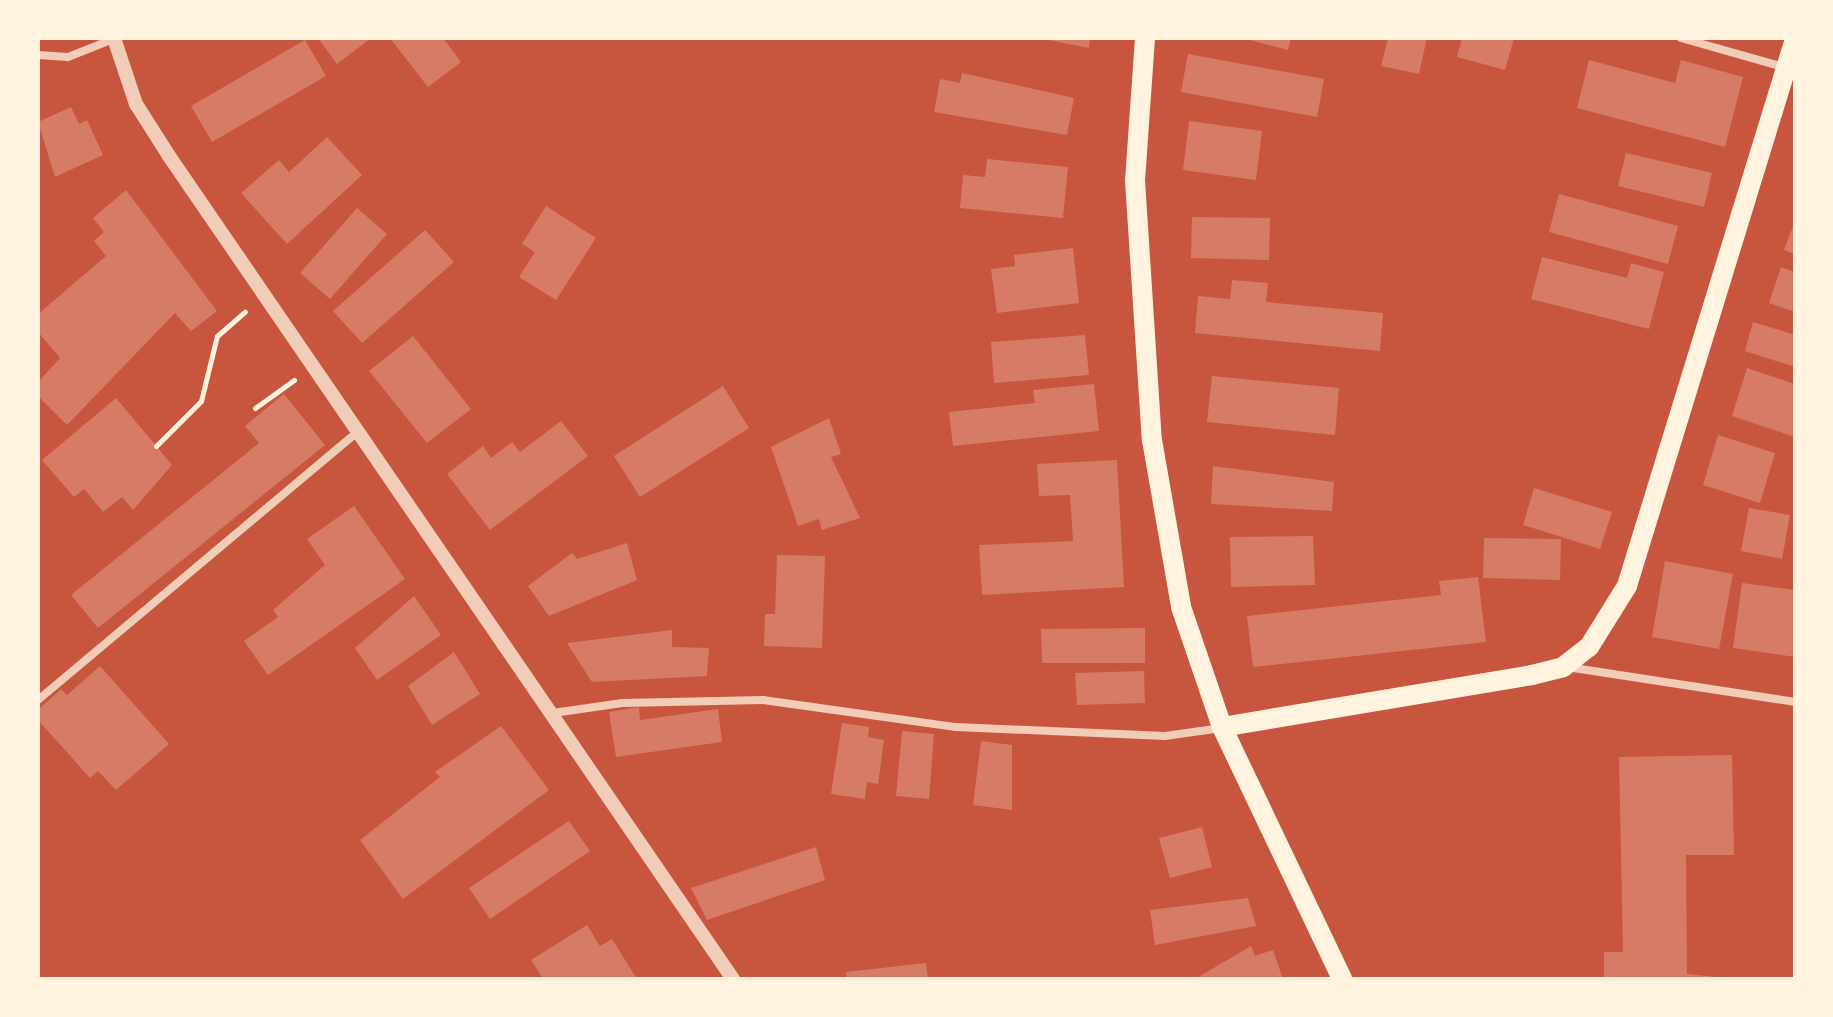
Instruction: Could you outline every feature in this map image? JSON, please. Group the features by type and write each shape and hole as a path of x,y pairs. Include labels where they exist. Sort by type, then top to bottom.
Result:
{"main road":[{"path":"1145,38 1135,180 1152,448 1181,607 1222,727 1342,979"},
{"path":"1222,727 1563,667 1589,647 1627,586 1790,70 1795,39"}],"street":[{"path":"38,55 68,57 115,38 136,104 733,979"},
{"path":"1681,38 1790,70"},
{"path":"38,700 360,431"},
{"path":"1563,667 1795,702"},
{"path":"553,713 763,700 956,727 1165,736 1222,727"}],"path":[{"path":"156,446 201,401 217,336 264,295"},
{"path":"255,408 314,365"}],"building":[{"path":"318,38 371,38 337,64"},
{"path":"390,38 443,38 461,62 428,87"},
{"path":"1038,38 1090,38 1089,48"},
{"path":"1242,38 1291,38 1288,50"},
{"path":"1388,38 1427,38 1419,74 1381,66"},
{"path":"1462,38 1514,38 1505,70 1457,57"},
{"path":"305,40 326,76 212,142 191,106"},
{"path":"1188,54 1324,79 1317,117 1181,92"},
{"path":"1589,60 1675,83 1681,60 1743,77 1725,147 1577,108"},
{"path":"962,73 1074,98 1067,135 934,112 940,79 960,83"},
{"path":"71,107 79,124 87,120 103,155 55,177 38,122"},
{"path":"1189,121 1262,131 1256,180 1183,170"},
{"path":"327,137 362,175 287,244 241,193 279,160 289,172"},
{"path":"1626,153 1712,173 1704,207 1618,186"},
{"path":"987,159 1068,167 1063,218 960,208 963,175 985,177"},
{"path":"126,190 217,311 191,331 175,313 67,425 38,396 38,382 60,358 38,332 38,314 106,256 94,241 104,232 93,218"},
{"path":"1559,194 1678,226 1668,264 1549,232"},
{"path":"546,206 596,238 556,300 519,277 535,252 522,244"},
{"path":"357,208 387,234 330,299 300,273"},
{"path":"1192,217 1270,218 1269,260 1191,258"},
{"path":"1795,221 1795,254 1784,250"},
{"path":"425,230 454,262 362,343 333,311"},
{"path":"1073,248 1079,303 997,313 991,269 1015,266 1014,255"},
{"path":"1542,257 1627,278 1631,263 1664,272 1649,329 1531,299"},
{"path":"1781,267 1795,272 1795,312 1769,303"},
{"path":"1232,280 1268,283 1266,302 1383,313 1380,351 1195,333 1198,296 1230,299"},
{"path":"1753,322 1795,335 1795,367 1745,351"},
{"path":"1085,335 1089,375 994,383 991,342"},
{"path":"413,336 471,409 427,443 369,371"},
{"path":"1747,368 1795,384 1795,437 1732,416"},
{"path":"1212,376 1339,388 1335,435 1207,422"},
{"path":"1094,384 1099,431 953,446 949,412 1035,403 1033,390"},
{"path":"723,386 749,428 640,497 614,456"},
{"path":"284,394 325,445 98,628 71,595 259,443 245,426"},
{"path":"116,398 172,465 133,510 122,497 103,512 84,489 74,497 42,460"},
{"path":"829,418 841,454 831,457 860,518 822,530 819,519 798,526 771,447"},
{"path":"561,421 588,456 490,530 447,474 483,446 491,458 512,442 520,452"},
{"path":"1718,435 1775,453 1760,503 1703,485"},
{"path":"1117,460 1124,587 982,595 979,545 1073,541 1070,495 1039,496 1037,464"},
{"path":"1213,466 1334,482 1332,511 1211,504"},
{"path":"1534,488 1612,512 1600,549 1523,525"},
{"path":"354,506 405,579 268,675 244,641 278,617 273,610 325,565 307,539"},
{"path":"1749,508 1790,515 1782,559 1741,551"},
{"path":"1313,536 1315,585 1231,587 1230,537"},
{"path":"1484,538 1561,539 1560,580 1483,578"},
{"path":"627,543 637,580 549,616 528,586 572,553 577,559"},
{"path":"777,555 825,556 822,648 764,646 765,614 775,614"},
{"path":"1665,561 1733,574 1719,649 1652,637"},
{"path":"1478,577 1486,642 1253,667 1247,616 1441,595 1439,581"},
{"path":"1742,583 1795,590 1795,657 1733,648"},
{"path":"414,596 441,635 377,680 355,648"},
{"path":"1145,628 1145,663 1042,663 1041,629"},
{"path":"672,630 672,647 709,648 707,676 592,682 567,643"},
{"path":"454,652 480,694 432,725 408,686"},
{"path":"100,666 169,744 116,790 98,771 90,778 38,720 38,710 61,689 67,695"},
{"path":"1144,671 1145,703 1077,705 1075,673"},
{"path":"639,707 640,720 718,709 722,742 616,757 609,712"},
{"path":"842,723 869,727 868,737 884,740 878,784 867,782 865,799 831,794"},
{"path":"501,726 549,790 403,899 360,840 440,777 435,772"},
{"path":"902,731 934,734 929,799 896,796"},
{"path":"981,741 1012,745 1012,810 973,805"},
{"path":"1732,755 1734,855 1686,855 1687,974 1735,979 1604,979 1604,952 1623,952 1619,757"},
{"path":"569,821 590,851 490,919 469,888"},
{"path":"1202,827 1212,867 1170,878 1159,838"},
{"path":"816,847 825,880 707,920 691,888"},
{"path":"1248,898 1256,926 1155,945 1150,910"},
{"path":"587,925 600,946 612,939 637,979 543,979 531,960"},
{"path":"1251,946 1255,956 1273,950 1283,979 1195,979"},
{"path":"926,963 928,979 847,979 846,972"}]}
